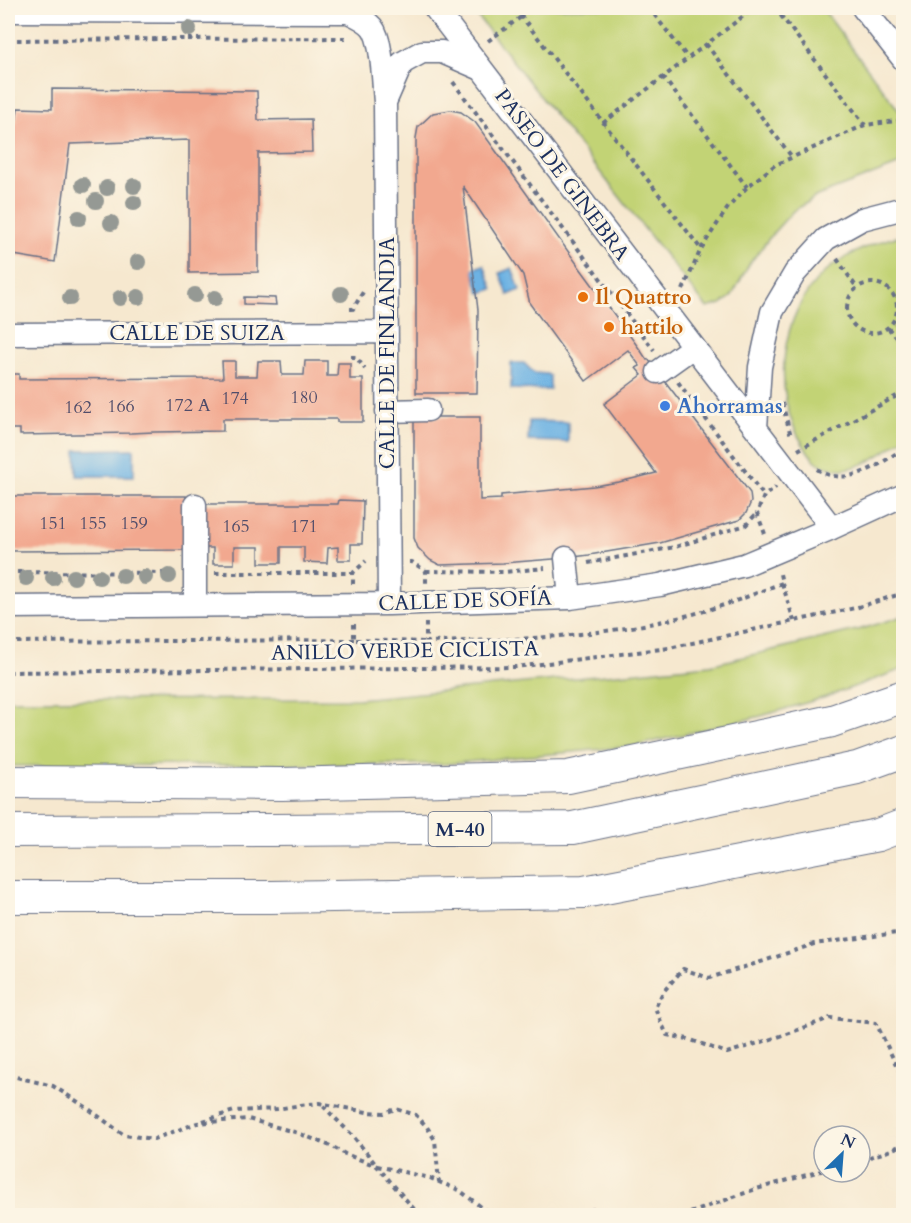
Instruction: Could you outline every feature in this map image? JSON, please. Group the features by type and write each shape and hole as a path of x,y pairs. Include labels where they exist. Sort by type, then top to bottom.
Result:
{"highway":[{"path":"8,782 282,784 568,777 832,721 903,696"},
{"name":"M-40","path":"8,831 573,828 857,768 903,751"},
{"path":"8,897 272,897 584,892 878,835 903,825"}],"street":[{"name":"PASEO DE GINEBRA","path":"435,8 832,528"},
{"path":"863,8 903,60"},
{"name":"CALLE DE FINLANDIA","path":"350,10 374,29 380,48 385,102 388,604"},
{"path":"8,11 350,10"},
{"name":"CALLE DE FINLANDIA","path":"385,102 402,63 422,52 442,52 482,70"},
{"path":"756,428 760,367 772,312 795,273 826,239 862,219 903,208"},
{"name":"CALLE DE SUIZA","path":"8,334 386,332"},
{"path":"662,369 693,347"},
{"path":"387,411 428,410"},
{"name":"CALLE DE SOFÍA","path":"8,607 388,604 570,598 660,585 744,565 903,495"},
{"path":"195,505 195,606"},
{"path":"566,562 570,598"}],"path":[{"path":"515,8 701,249"},
{"path":"649,8 688,58"},
{"path":"603,123 754,8"},
{"path":"775,8 865,124"},
{"path":"8,40 347,38"},
{"path":"706,44 792,157"},
{"path":"663,77 747,187"},
{"path":"452,80 662,369 764,496"},
{"path":"683,291 701,249 727,209 747,187 775,165 865,124 903,120"},
{"path":"836,256 857,288"},
{"path":"874,283 882,285 895,296 897,313 894,321 888,327 881,332 874,333 858,329 853,323 847,309 852,293 857,288 874,283"},
{"path":"341,309 353,309 366,288"},
{"path":"888,327 903,345"},
{"path":"344,357 356,357 366,370"},
{"path":"797,450 903,392"},
{"path":"782,402 791,435 802,456"},
{"path":"816,468 824,474 839,477 854,476 878,465 903,448"},
{"path":"426,571 504,572 566,562 578,565 675,547 746,525 757,513"},
{"path":"783,583 794,621"},
{"name":"ANILLO VERDE CICLISTA","path":"8,672 516,667 669,648 855,608 903,593"},
{"path":"8,642 354,640"},
{"path":"903,932 814,944 709,978 683,969 663,992 654,1008 667,1035 688,1039 727,1053 830,1018 876,1023 903,1081"},
{"path":"8,1075 52,1086 124,1135 154,1139 234,1111 277,1109 319,1103 367,1113 384,1113 396,1109 416,1115 435,1140 439,1182"},
{"path":"319,1103 353,1136 376,1166 420,1215"},
{"path":"197,1123 248,1119 298,1133 376,1166 430,1178 459,1190 493,1215"},
{"path":"872,1156 903,1144"},
{"path":"682,1215 753,1190 812,1173"},
{"path":"900,1215 899,1197 903,1183"},
{"path":"554,1215 597,1209 636,1215"}],"green space":[{"path":"471,8 822,8 903,116 903,163 817,196 793,211 750,263 731,297 721,304 707,308"},
{"path":"903,236 903,439 864,464 846,469 826,467 813,458 803,444 793,424 786,401 785,354 790,331 798,309 810,289 825,272 846,257 869,246"},
{"path":"903,616 903,669 826,697 761,716 635,746 446,764 8,766 8,700 359,699 710,665 865,628"}],"water":[{"path":"484,265 493,289 480,293 472,269"},
{"path":"512,268 520,290 508,295 500,273"},
{"path":"511,363 524,363 534,373 550,376 550,390 511,389"},
{"path":"529,421 568,422 568,442 528,441"},
{"path":"134,449 134,476 77,476 76,450"}],"building":[{"path":"52,89 257,91 258,120 311,119 312,152 258,153 258,272 189,273 189,140 70,144 55,262 8,254 8,182 13,142 8,142 8,123 16,123 18,108 52,109"},
{"path":"450,110 461,112 475,122 647,360 750,493 751,502 746,513 739,520 660,543 566,558 440,565 430,560 418,548 414,538 414,417 480,417 480,500 501,499 501,495 594,486 656,473 604,404 642,375 636,368 640,366 628,350 586,381 530,304 523,275 463,186 478,310 477,393 416,393 416,138 418,127 433,113"},
{"path":"244,297 275,298 276,305 244,304"},
{"path":"222,361 235,361 235,376 257,376 258,361 281,361 282,375 304,375 305,361 327,361 327,376 337,376 338,363 350,363 350,379 363,379 363,422 337,422 337,419 223,419 223,431 131,433 20,435 20,429 8,429 8,374 19,374 19,379 223,378"},
{"path":"8,496 186,496 186,550 8,551"},
{"path":"339,500 363,501 362,544 351,544 351,560 338,560 338,547 328,548 327,563 304,562 304,547 281,547 281,563 259,563 259,547 234,547 234,564 213,564 213,548 201,548 203,504 338,504"}],"place":[{"name":"Il Quattro","path":"583,297"},
{"name":"hattilo","path":"609,327"},
{"name":"Ahorramas","path":"665,406"}]}
